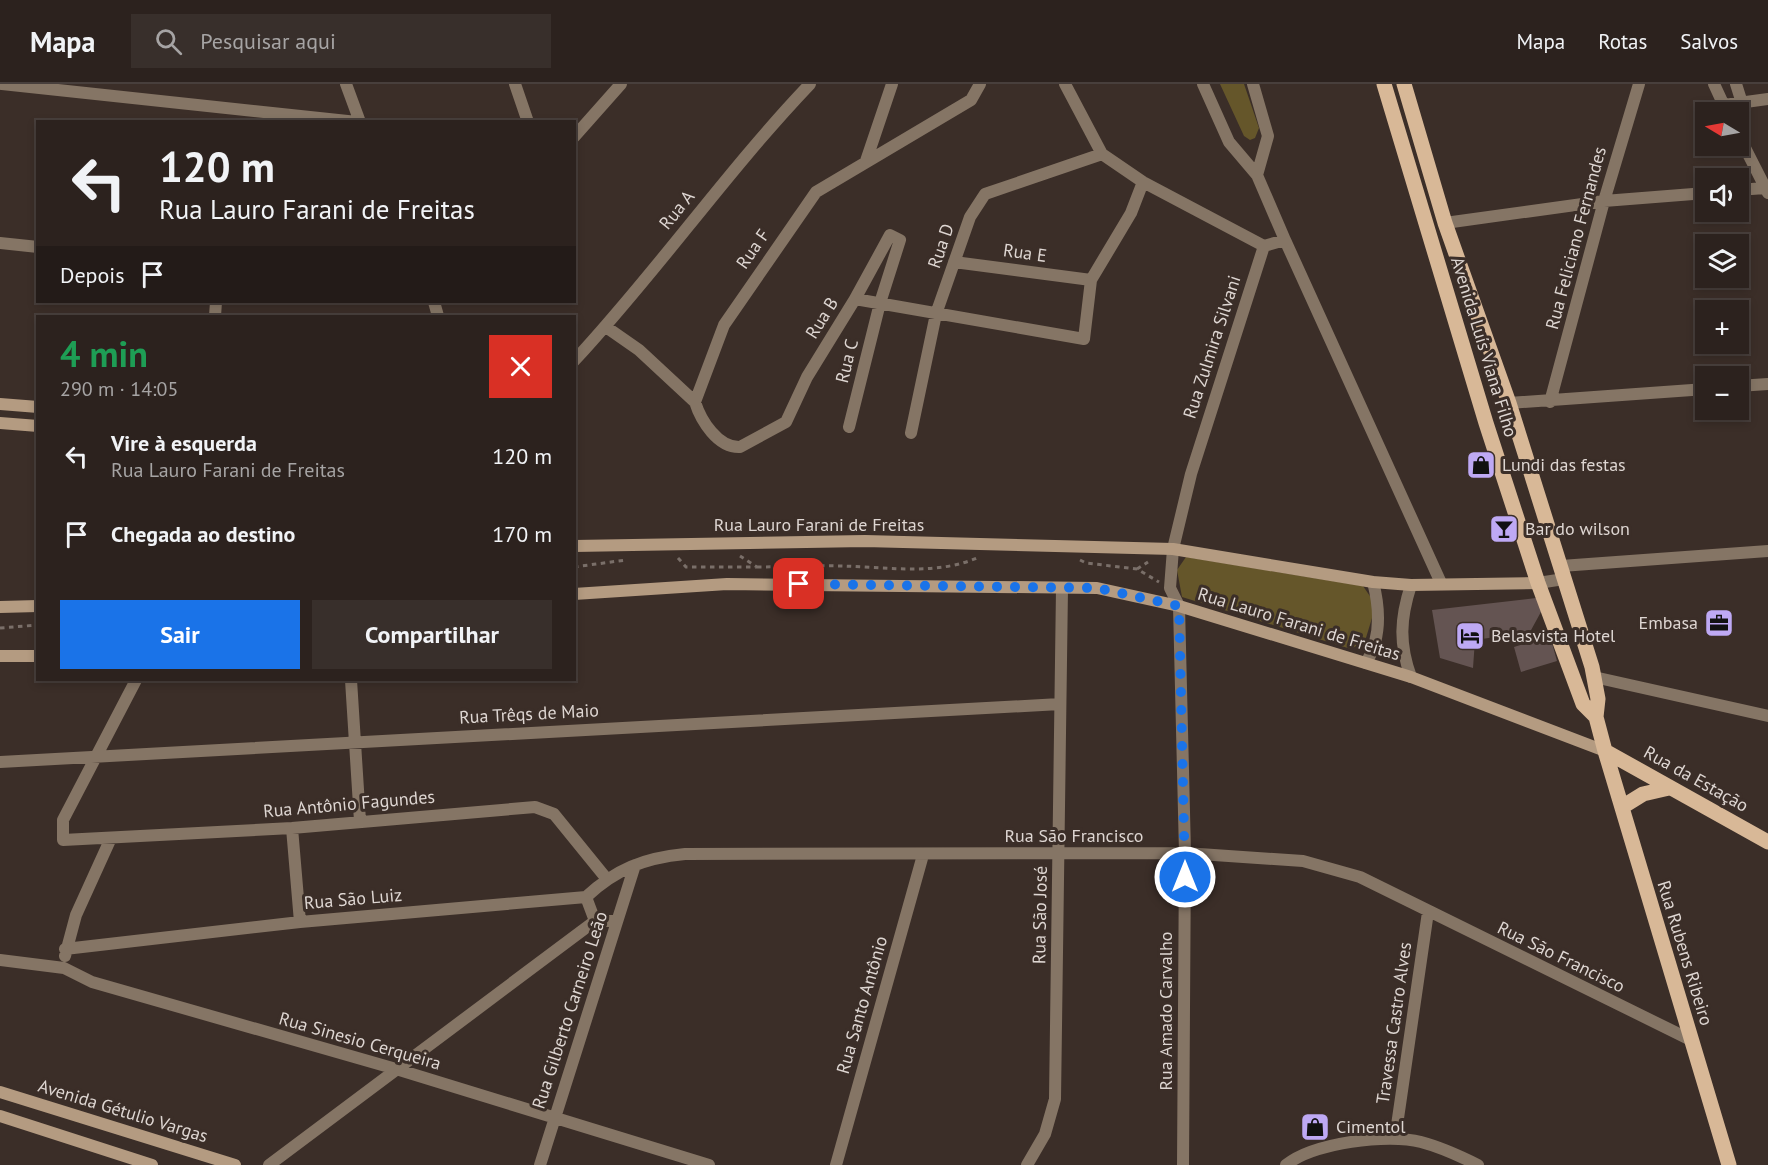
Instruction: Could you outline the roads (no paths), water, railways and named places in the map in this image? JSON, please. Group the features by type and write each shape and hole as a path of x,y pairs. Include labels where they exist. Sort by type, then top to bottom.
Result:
{"main road":[{"name":"Avenida Luís Viana Filho","path":"1384,84 1486,423 1538,583 1583,704 1596,717"},
{"name":"Avenida Luís Viana Filho","path":"1404,84 1444,224 1509,403 1594,677 1598,699 1596,717 1605,751"},
{"name":"Rua da Estação","path":"1605,751 1768,842"},
{"name":"Rua Rubens Ribeiro","path":"1605,751 1730,1165"},
{"path":"1622,807 1643,794 1670,788"}],"street":[{"path":"2,84 339,120"},
{"path":"346,84 357,120"},
{"path":"515,84 527,120"},
{"path":"576,135 621,84"},
{"name":"Rua A","path":"576,359 606,327 729,174 810,84"},
{"path":"866,161 892,84"},
{"name":"Rua F","path":"695,402 724,324 807,203 825,184 971,100 980,84"},
{"path":"1065,84 1102,154 1143,182 1264,246 1285,240"},
{"path":"1203,84 1229,142 1257,175 1441,583"},
{"path":"1253,84 1268,136 1257,175"},
{"name":"Rua Feliciano Fernandes","path":"1551,402 1604,201 1639,84"},
{"path":"1714,84 1723,102"},
{"path":"1736,84 1742,102"},
{"path":"1748,102 1768,99"},
{"name":"Rua D","path":"911,433 936,314 970,217 985,194 1102,154"},
{"path":"1749,155 1767,190 1749,190"},
{"path":"855,299 1084,339 1091,280 1131,213 1143,182"},
{"path":"1444,224 1604,201 1695,194"},
{"name":"Rua B","path":"695,402 704,423 725,444 733,447 740,447 786,422 807,377 855,299 890,235"},
{"name":"Rua C","path":"849,427 880,303 900,240 890,235"},
{"path":"0,243 36,247"},
{"name":"Rua Zulmira Silvani","path":"1179,606 1170,588 1173,549 1191,474 1264,246"},
{"name":"Rua E","path":"954,262 1091,280"},
{"path":"606,327 639,350 695,402"},
{"path":"1749,385 1768,384"},
{"path":"1509,403 1551,402 1695,390"},
{"path":"0,404 36,407"},
{"path":"0,423 36,426"},
{"name":"Rua Lauro Farani de Freitas","path":"576,546 876,541 1173,549 1373,582 1412,585 1538,583 1562,573 1768,551"},
{"path":"1366,663 1378,624 1378,601 1373,582"},
{"name":"Rua Lauro Farani de Freitas","path":"576,594 727,584 1097,588 1179,606 1411,677 1605,751"},
{"path":"1411,677 1402,653 1402,629 1412,585"},
{"name":"Rua São José","path":"1027,1165 1045,1134 1055,1099 1062,588"},
{"path":"0,607 36,606"},
{"name":"Rua Amado Carvalho","path":"1179,606 1185,853 1183,1165"},
{"path":"0,656 36,656"},
{"path":"1594,677 1768,716"},
{"path":"94,758 135,681"},
{"path":"351,681 360,821"},
{"name":"Rua Trêqs de Maio","path":"0,762 1060,704"},
{"name":"Rua Antônio Fagundes","path":"94,758 63,820 63,840 292,828 518,807 547,809 606,878"},
{"path":"292,828 300,922"},
{"path":"64,968 65,949 76,915 111,838"},
{"name":"Rua São Francisco","path":"635,865 657,857 685,855 1185,853 1303,861 1360,877 1691,1040"},
{"name":"Rua Santo Antônio","path":"836,1165 923,855"},
{"path":"596,921 586,897 606,878 635,865"},
{"name":"Rua Gilberto Carneiro Leão","path":"540,1165 635,865"},
{"name":"Rua São Luiz","path":"65,949 300,922 586,897"},
{"name":"Travessa Castro Alves","path":"1395,1139 1428,912"},
{"path":"269,1165 596,921 617,921"},
{"name":"Rua Sinesio Cerqueira","path":"1,962 64,968 92,982 396,1069 710,1165"},
{"name":"Avenida Gétulio Vargas","path":"0,1092 235,1165"},
{"path":"19,1098 6,1118 152,1165"},
{"path":"1286,1165 1297,1156 1310,1151 1362,1141 1395,1139 1420,1141 1478,1165"}],"place":[{"name":"Lundi das festas","path":"1481,465"},
{"name":"Bar do wilson","path":"1504,529"},
{"name":"Embasa","path":"1719,623"},
{"name":"Belasvista Hotel","path":"1470,636"},
{"name":"Cimentol","path":"1315,1127"}]}
